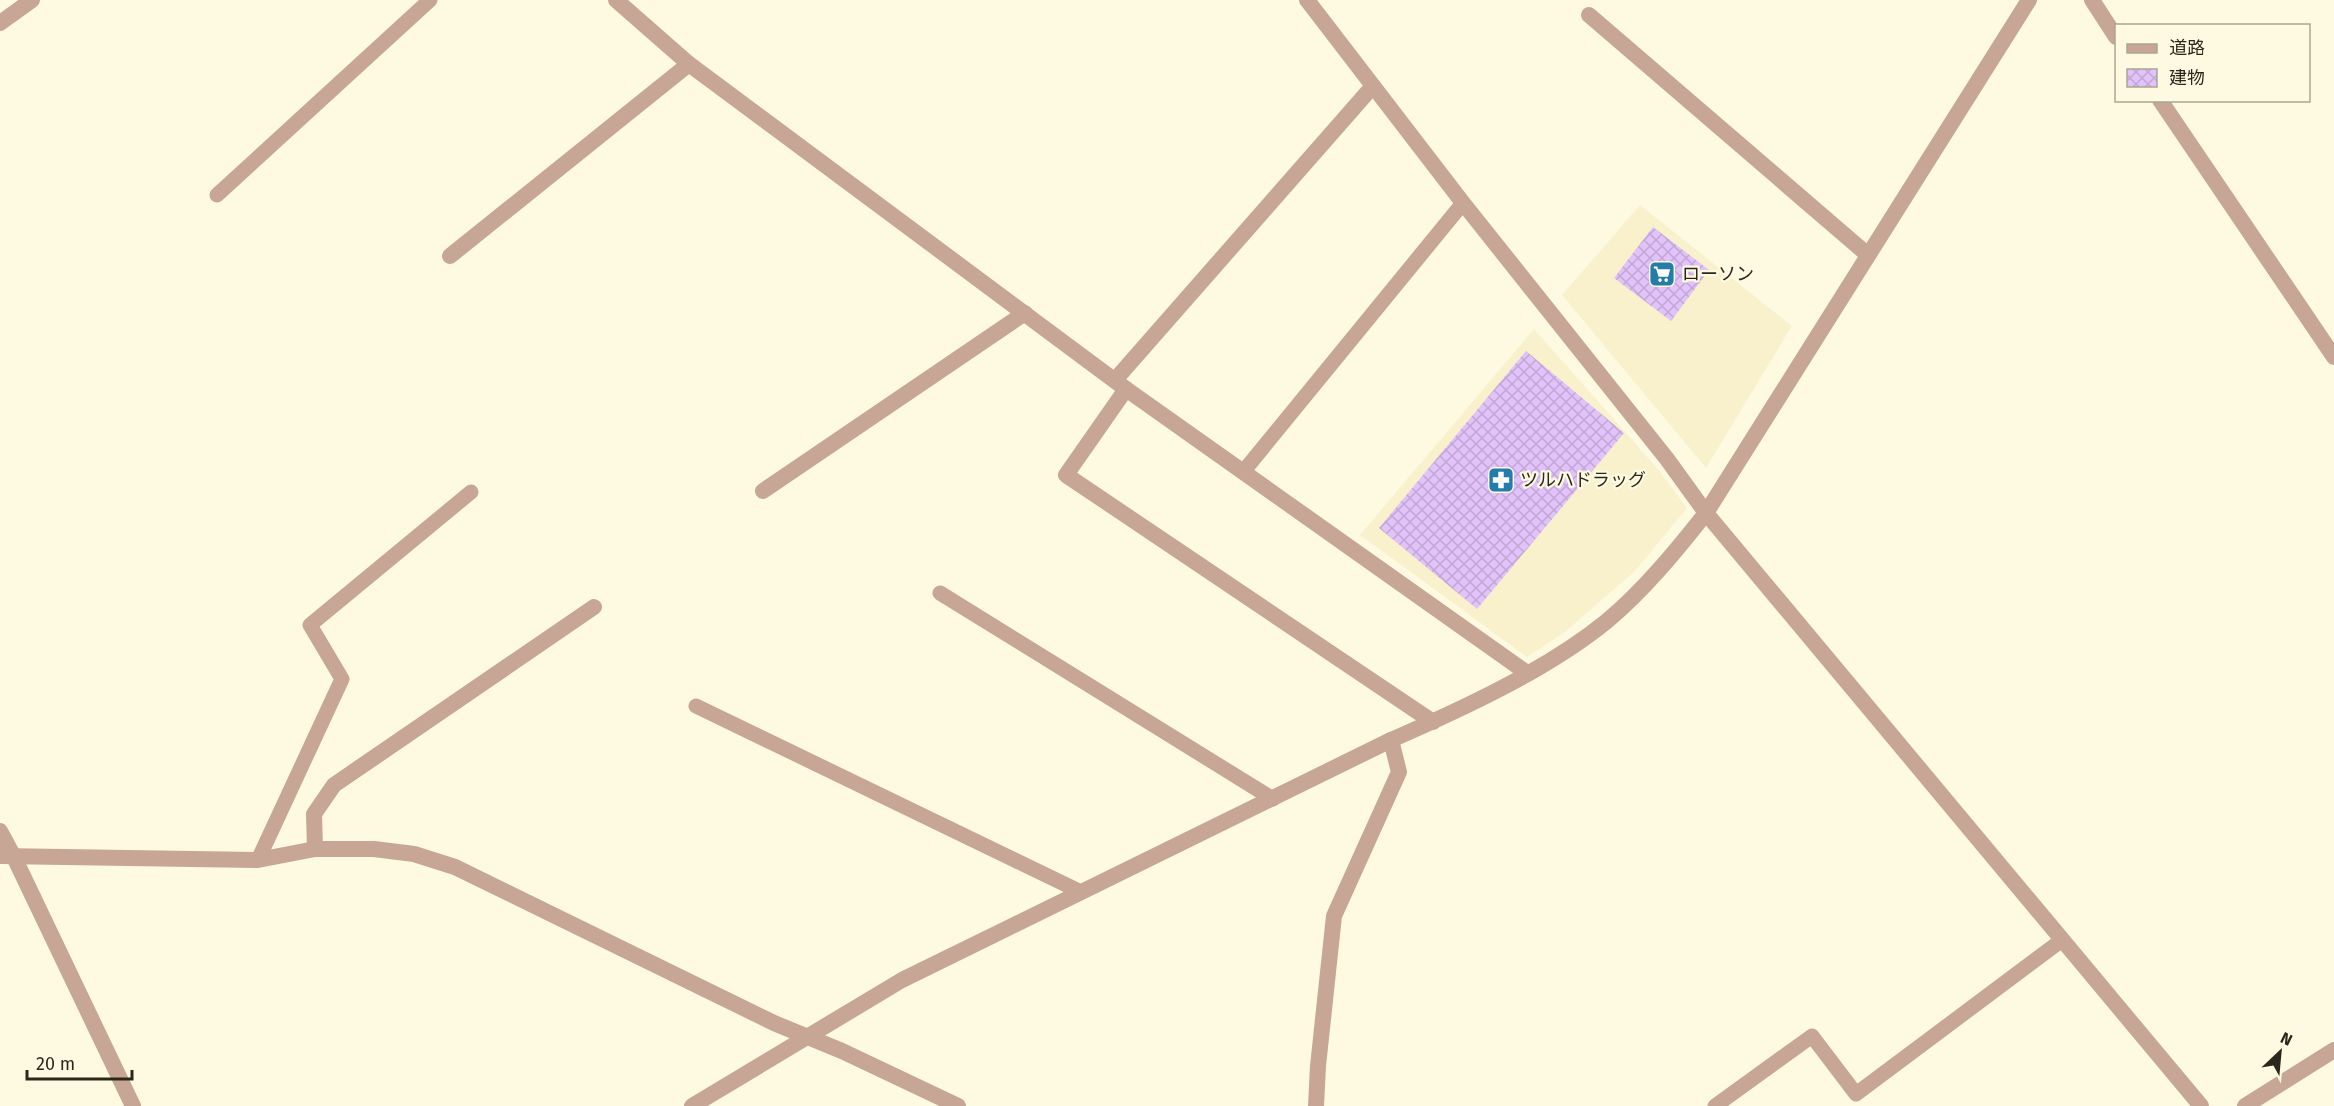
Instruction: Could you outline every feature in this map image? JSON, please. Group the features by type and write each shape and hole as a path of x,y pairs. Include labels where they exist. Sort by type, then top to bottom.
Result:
{"street":[{"path":"0,23 17,13 32,0"},
{"path":"616,0 689,64 1121,384 1527,673"},
{"path":"1307,0 1706,513 2200,1106"},
{"path":"692,1106 902,980 1390,740 1433,722 1527,673 1607,620 1664,565 1706,513 2029,0"},
{"path":"2092,0 2115,35"},
{"path":"1588,15 1868,255"},
{"path":"450,256 689,64"},
{"path":"1373,86 1121,384 1066,475 1433,722"},
{"path":"2161,102 2334,357"},
{"path":"763,491 1026,313"},
{"path":"315,849 314,813 334,785 594,607"},
{"path":"1317,1106 1318,1066 1334,916 1399,772 1390,740"},
{"path":"0,831 7,857 133,1106"},
{"path":"7,857 258,860 315,849 374,849 414,854 455,867 774,1023 958,1106"},
{"path":"2245,1106 2334,1050"}],"lane":[{"path":"217,195 430,0"},
{"path":"1243,472 1463,203"},
{"path":"258,860 342,679 310,625 471,492"},
{"path":"940,593 1274,799"},
{"path":"696,706 1081,892"},
{"path":"1715,1106 1812,1036 1856,1094 2062,940"}],"shaded area":[{"path":"1640,205 1792,326 1706,468 1562,295"},
{"path":"1534,329 1657,468 1687,508 1635,571 1565,632 1527,657 1360,535"}],"building":[{"name":"ローソン","path":"1653,227 1709,270 1671,321 1614,278"},
{"name":"ツルハドラッグ","path":"1526,351 1624,433 1477,609 1379,528"}],"place":[{"name":"ローソン","path":"1662,274"},
{"name":"ツルハドラッグ","path":"1501,480"}]}
